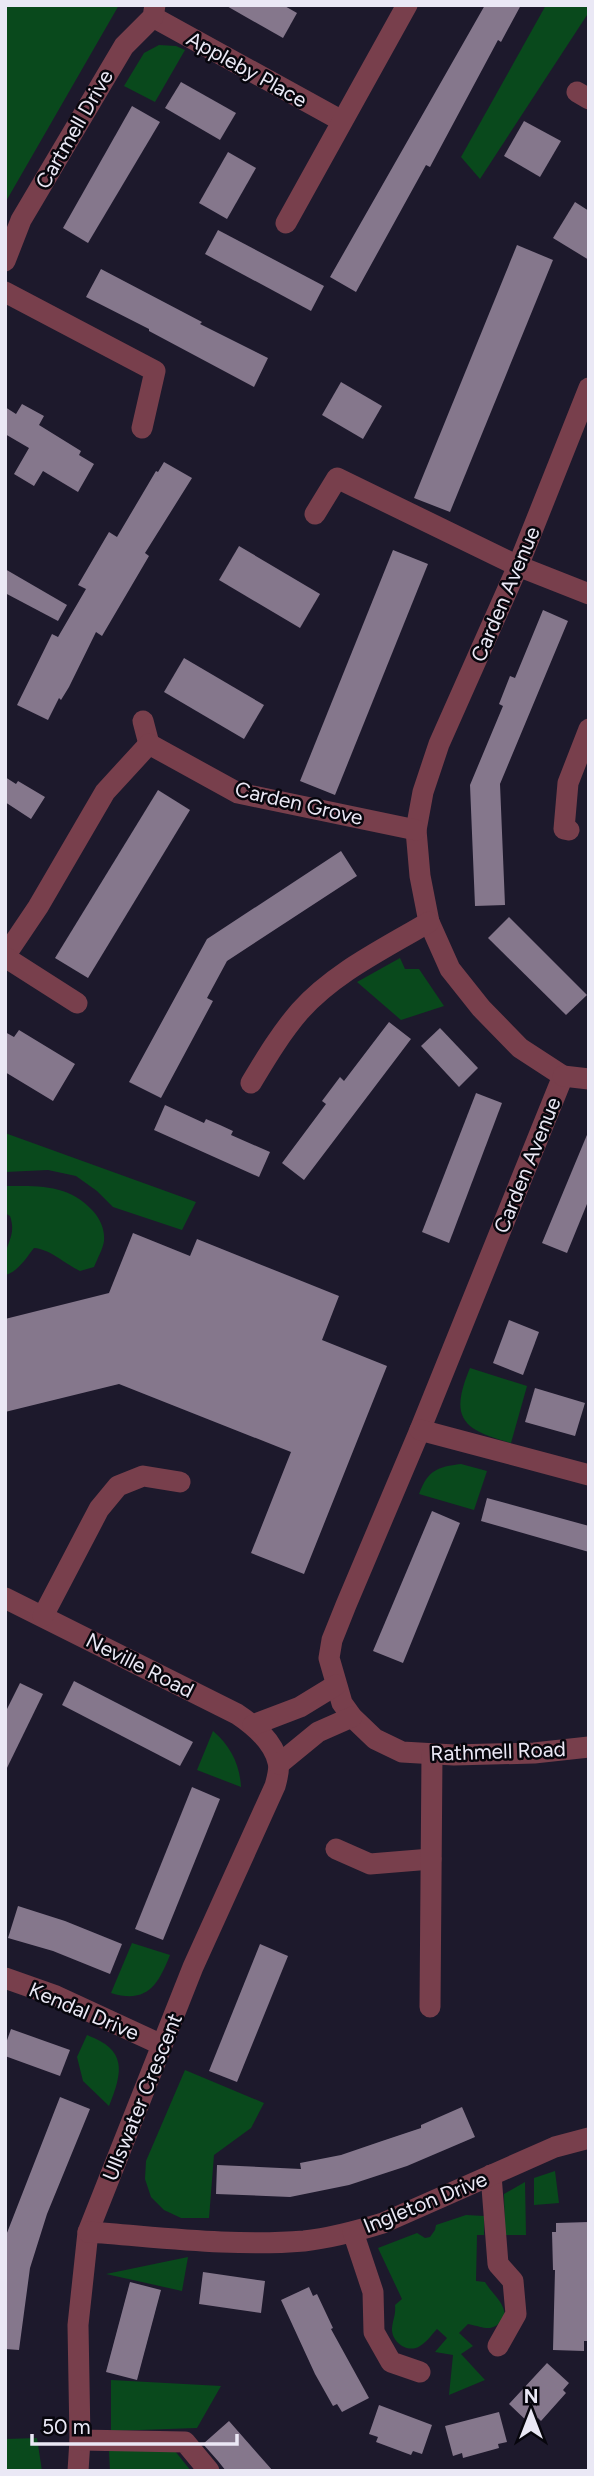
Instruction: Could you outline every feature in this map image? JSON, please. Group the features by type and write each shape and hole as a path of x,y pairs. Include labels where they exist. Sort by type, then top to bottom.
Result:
{"street":[{"path":"286,223 407,5"},
{"name":"Appleby Place","path":"154,11 342,121"},
{"name":"Cartmell Drive","path":"5,261 21,220 124,46 154,11"},
{"path":"5,292 161,374 142,428"},
{"name":"Carden Avenue","path":"343,1701 329,1658 332,1640 563,1076 520,1048 481,1008 450,970 429,922 420,876 416,830 423,792 439,744 518,566 589,388"},
{"path":"315,514 337,478 518,566 589,594"},
{"path":"76,1003 5,957 105,792 149,744 143,722"},
{"path":"569,830 564,830 568,783 589,729"},
{"name":"Carden Grove","path":"149,744 238,793 416,830"},
{"path":"251,1083 282,1033 315,996 346,971 429,922"},
{"path":"563,1076 589,1079"},
{"path":"420,1430 589,1475"},
{"path":"43,1616 99,1509 118,1486 143,1476 180,1482"},
{"name":"Neville Road","path":"5,1598 189,1689 253,1725 269,1742 279,1764"},
{"path":"253,1725 300,1707 343,1701"},
{"path":"279,1764 318,1732 343,1701"},
{"name":"Rathmell Road","path":"343,1701 375,1739 402,1752 534,1753 589,1747"},
{"path":"430,2007 432,1754"},
{"name":"Ullswater Crescent","path":"78,2471 78,2325 88,2232 193,1967 275,1786 279,1764"},
{"path":"336,1849 370,1864 432,1859"},
{"name":"Kendal Drive","path":"5,1978 56,1996 162,2045"},
{"name":"Ingleton Drive","path":"88,2232 251,2241 305,2241 353,2232 383,2223 555,2147 589,2138"},
{"path":"491,2175 498,2264 513,2281 516,2314 498,2346"},
{"path":"353,2232 373,2292 374,2332 391,2362 420,2372"},
{"path":"80,2440 185,2442 209,2471"}],"green space":[{"path":"5,5 119,5 5,203"},
{"path":"546,5 589,5 589,12 480,179 461,157"},
{"path":"159,45 176,46 185,50 155,102 124,86 144,53"},
{"path":"400,958 405,969 419,969 444,1006 401,1020 357,982"},
{"path":"5,1133 196,1202 182,1230 113,1207 76,1176 48,1170 5,1172"},
{"path":"5,1186 52,1188 84,1202 98,1217 104,1232 103,1244 94,1267 80,1271 52,1254 34,1248 18,1268 5,1275 5,1256 12,1228 10,1216 5,1213"},
{"path":"470,1368 527,1386 511,1443 481,1433 464,1419 461,1399"},
{"path":"461,1464 487,1471 474,1510 419,1494 434,1471"},
{"path":"213,1731 233,1756 241,1787 197,1770"},
{"path":"132,1943 170,1955 161,1975 150,1989 134,1996 111,1993"},
{"path":"87,2035 109,2048 118,2063 117,2082 109,2106 83,2081 77,2057"},
{"path":"185,2070 264,2103 251,2128 214,2155 209,2218 181,2218 164,2210 151,2197 145,2179 146,2161"},
{"path":"555,2171 559,2203 534,2205 534,2178"},
{"path":"525,2182 526,2235 505,2235 504,2194"},
{"path":"466,2215 484,2216 484,2235 477,2235 476,2281 485,2282 501,2302 505,2317 493,2327 468,2324 459,2333 473,2346 461,2354 485,2380 449,2395 453,2355 435,2352 447,2338 437,2329 423,2344 410,2349 394,2338 392,2328 395,2305 402,2299 378,2248 417,2233 425,2238 430,2237 436,2225"},
{"path":"188,2257 182,2291 106,2274"},
{"path":"111,2380 221,2386 197,2428 111,2431"},
{"path":"37,2438 42,2471 5,2471 5,2439"},
{"path":"109,2451 175,2451 191,2471 110,2471"}],"building":[{"path":"225,5 283,5 297,13 283,38"},
{"path":"485,5 521,5 501,42 498,40 430,167 426,165 356,292 330,277"},
{"path":"181,82 236,113 220,140 165,108"},
{"path":"132,106 160,122 88,243 63,228"},
{"path":"524,121 561,141 540,177 504,156"},
{"path":"228,152 256,168 227,219 199,203"},
{"path":"575,202 589,211 589,260 553,238"},
{"path":"218,230 324,286 311,311 205,254"},
{"path":"517,245 553,260 450,512 414,498"},
{"path":"101,269 268,358 254,387 86,297"},
{"path":"341,382 382,406 363,439 322,415"},
{"path":"22,404 44,416 39,425 81,451 79,455 94,464 78,492 43,471 34,486 14,474 29,448 5,434 5,407 16,414"},
{"path":"164,462 192,478 145,553 149,556 102,636 96,632 69,687 61,700 59,698 48,720 17,705 52,634 58,637 86,589 78,585 109,532 117,537"},
{"path":"239,546 320,594 300,628 219,580"},
{"path":"393,550 428,564 335,795 300,781"},
{"path":"5,569 67,605 58,621 5,593"},
{"path":"543,610 568,621 500,784 505,905 475,906 470,785 503,706 499,704 510,676 515,678"},
{"path":"184,658 264,705 244,739 164,692"},
{"path":"5,777 16,784 18,781 45,797 31,819 5,802"},
{"path":"158,790 190,810 88,978 55,958"},
{"path":"341,851 357,876 227,961 207,998 213,1001 161,1098 129,1082 207,939"},
{"path":"509,917 587,995 566,1015 488,938"},
{"path":"389,1022 411,1039 304,1180 282,1163 326,1104 322,1101 340,1077 344,1081"},
{"path":"440,1028 478,1068 459,1087 421,1046"},
{"path":"19,1030 75,1064 53,1101 5,1072 5,1032 14,1037"},
{"path":"476,1093 502,1103 449,1243 422,1232"},
{"path":"165,1105 204,1123 206,1119 220,1125 233,1131 231,1135 270,1152 259,1177 154,1130"},
{"path":"589,1130 589,1199 567,1253 542,1243"},
{"path":"133,1233 190,1256 197,1239 339,1296 322,1340 387,1366 304,1574 251,1553 291,1452 119,1384 5,1412 5,1319 109,1293"},
{"path":"509,1320 539,1332 523,1375 493,1363"},
{"path":"535,1388 585,1403 575,1436 525,1422"},
{"path":"487,1498 589,1526 589,1552 481,1521"},
{"path":"432,1511 460,1523 403,1663 373,1651"},
{"path":"74,1681 193,1742 180,1766 62,1705"},
{"path":"20,1683 43,1694 5,1772 5,1713"},
{"path":"192,1787 220,1799 163,1940 135,1929"},
{"path":"18,1906 122,1944 110,1974 53,1951 8,1938"},
{"path":"260,1944 288,1956 237,2082 209,2071"},
{"path":"11,2029 70,2050 60,2076 5,2056 5,2046"},
{"path":"60,2097 90,2109 47,2214 30,2268 19,2350 5,2349 5,2238"},
{"path":"462,2107 475,2137 407,2166 349,2185 290,2197 216,2194 217,2165 301,2169 300,2163 341,2155 421,2128 421,2125"},
{"path":"589,2222 589,2341 584,2341 584,2351 553,2350 555,2270 552,2232 556,2232 556,2223"},
{"path":"203,2272 265,2281 261,2313 199,2304"},
{"path":"130,2282 161,2290 137,2380 106,2372"},
{"path":"309,2287 313,2296 317,2294 333,2328 331,2329 369,2398 342,2412 337,2404 333,2406 315,2374 281,2300"},
{"path":"547,2363 569,2383 563,2390 566,2393 541,2421 538,2418 531,2425 509,2404"},
{"path":"379,2405 432,2425 422,2454 413,2451 411,2455 376,2442 378,2437 369,2434"},
{"path":"499,2412 507,2442 498,2444 499,2448 463,2458 462,2453 453,2456 445,2426"},
{"path":"229,2421 273,2471 226,2471 203,2444"}]}
